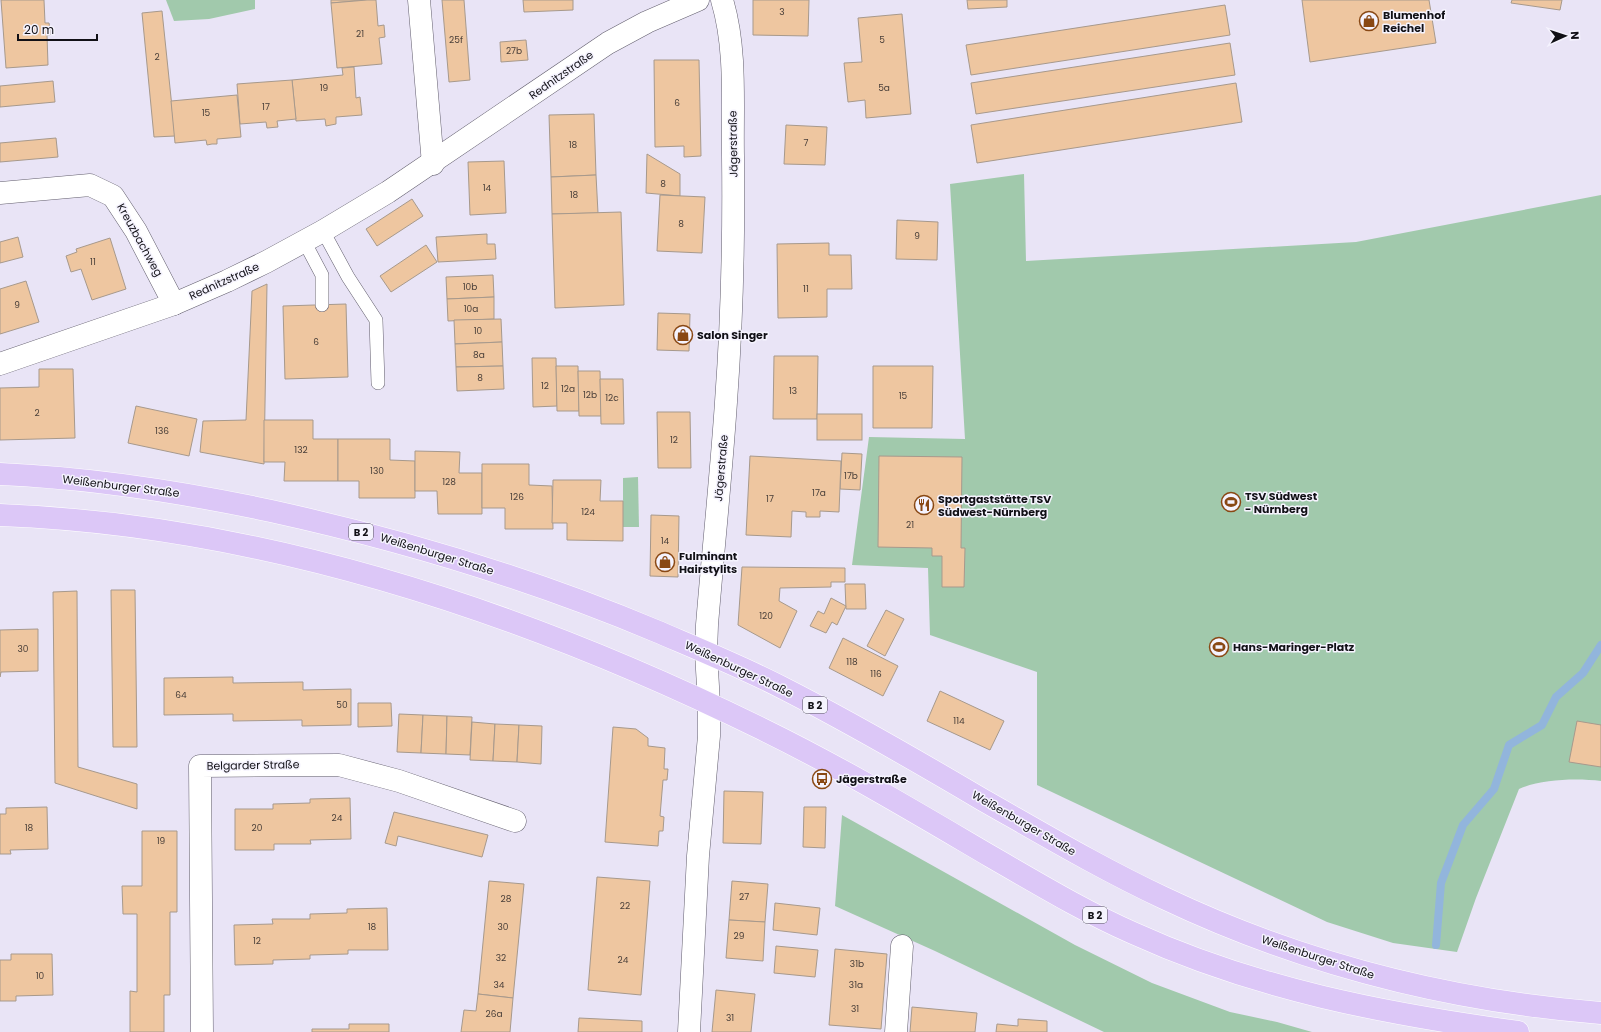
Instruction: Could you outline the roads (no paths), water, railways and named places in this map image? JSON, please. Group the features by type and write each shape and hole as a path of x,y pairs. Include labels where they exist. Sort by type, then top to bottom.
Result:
{"main road":[{"name":"Weißenburger Straße","path":"0,474 91,481 184,494 331,524 425,549 539,586 598,608 706,652 779,686 847,722 1096,864 1165,899 1226,925 1320,960 1401,982 1479,999 1556,1010 1601,1013"},
{"name":"B 2","path":"0,515 136,525 221,540 327,565 429,595 526,628 615,662 766,730 831,765 1028,879 1077,905 1164,947 1237,974 1312,996 1415,1017 1518,1032"}],"street":[{"path":"419,0 433,164"},
{"name":"Rednitzstraße","path":"0,364 174,304 247,272 314,236 433,164 608,43 647,22 698,0"},
{"name":"Jägerstraße","path":"689,1032 698,856 709,736 706,652 726,402 732,296 732,55 722,0"},
{"name":"Kreuzbachweg","path":"0,193 90,185 114,196 136,231 174,304"},
{"name":"Belgarder Straße","path":"202,1032 200,766 339,765 398,781 515,821"},
{"path":"896,1032 902,946"}],"lane":[{"path":"314,236 322,274 322,305"},
{"path":"314,236 348,277 376,320 378,383"}],"waterway":[{"path":"1436,945 1441,883 1463,825 1494,789 1509,745 1542,725 1556,697 1583,673 1601,645"}],"place":[{"name":"Blumenhof Reichel","path":"1369,21"},
{"name":"Salon Singer","path":"683,335"},
{"name":"TSV Südwest - Nürnberg","path":"1231,502"},
{"name":"Sportgaststätte TSV Südwest-Nürnberg","path":"924,505"},
{"name":"Fulminant Hairstylits","path":"665,562"},
{"name":"Hans-Maringer-Platz","path":"1219,647"},
{"name":"Jägerstraße","path":"822,779"}]}
